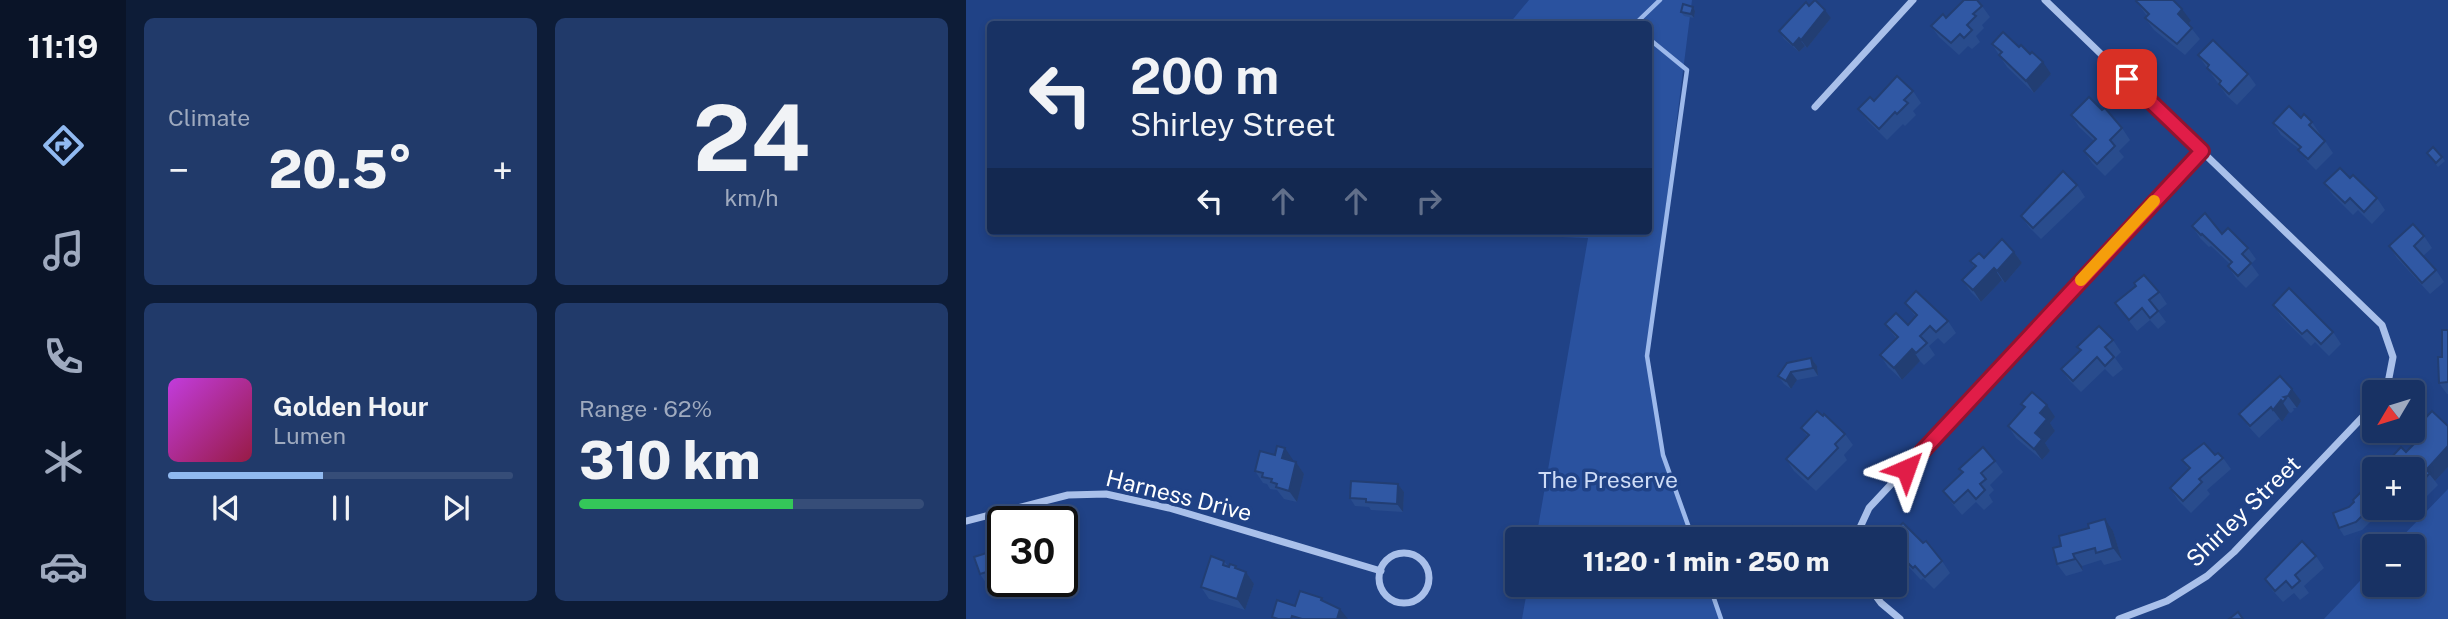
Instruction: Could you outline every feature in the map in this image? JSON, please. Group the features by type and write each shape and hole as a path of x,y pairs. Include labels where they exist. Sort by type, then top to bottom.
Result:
{"street":[{"path":"1815,107 1913,0"},
{"path":"2045,0 2382,325 2393,357 2389,380"},
{"path":"1862,527 1869,509 2202,151"},
{"name":"Shirley Street","path":"2119,619 2167,601 2207,576 2234,552 2362,418"},
{"name":"Harness Drive","path":"966,521 1068,495 1106,495 1169,508 1381,571"},
{"path":"1413,555 1425,565 1428,572 1427,588 1416,600 1400,603 1385,594 1380,579 1381,571 1390,558 1413,555"},
{"path":"1877,597 1900,619"}],"green space":[{"name":"The Preserve","path":"1529,0 1692,0 1647,356 1663,455 1689,527 1538,527 1588,238 1511,235 1652,235 1652,21 1512,21"},
{"path":"2448,489 2448,619 2324,619 2362,579 2362,597 2425,597 2425,534 2405,534 2418,520 2425,520 2425,513"},
{"path":"1526,597 1713,597 1721,619 1522,619"}],"building":[{"path":"1815,0 1825,10 1801,40 1799,38 1793,45 1779,31 1806,2 1809,6"},
{"path":"1964,0 1977,0 1982,6 1973,14 1976,16 1967,25 1972,30 1964,38 1960,34 1951,43 1931,26 1943,14 1946,18"},
{"path":"2137,0 2173,0 2182,9 2178,14 2192,28 2177,44 2145,18 2149,14"},
{"path":"1683,4 1693,7 1691,14 1681,12"},
{"path":"2003,32 2019,47 2021,45 2043,62 2026,81 1999,55 2002,52 1992,44"},
{"path":"2213,40 2248,74 2229,94 2219,84 2221,81 2207,68 2209,65 2198,55"},
{"path":"1897,76 1913,91 1904,100 1908,103 1879,129 1858,109 1870,97 1874,101"},
{"path":"2089,97 2102,110 2105,108 2122,128 2110,140 2115,146 2097,164 2084,151 2096,139 2071,115"},
{"path":"2289,106 2301,118 2304,114 2312,122 2309,125 2325,141 2308,159 2298,150 2301,147 2273,123"},
{"path":"2433,147 2442,157 2436,163 2427,153"},
{"path":"2340,168 2350,178 2353,175 2377,198 2364,212 2350,198 2345,203 2324,183"},
{"path":"2063,171 2077,185 2033,228 2021,216"},
{"path":"2205,213 2222,234 2228,228 2248,248 2242,254 2251,263 2238,276 2228,266 2232,262 2192,226"},
{"path":"2413,224 2424,236 2414,246 2436,270 2422,283 2389,246"},
{"path":"2002,239 2014,252 1997,271 1994,268 1973,290 1962,280 1976,266 1970,261 1979,253 1984,258"},
{"path":"2144,275 2159,292 2149,300 2158,311 2150,318 2142,308 2129,320 2115,303 2136,286 2134,283"},
{"path":"2289,288 2333,332 2321,344 2307,330 2302,334 2273,305"},
{"path":"1916,291 1948,321 1936,332 1930,326 1920,336 1927,343 1916,353 1912,349 1894,368 1880,355 1898,337 1885,324 1896,313 1908,325 1917,315 1905,303"},
{"path":"2099,326 2113,340 2105,347 2114,357 2105,366 2097,357 2073,381 2061,369 2081,350 2077,347"},
{"path":"2442,330 2448,330 2448,382 2439,383 2438,357 2442,357"},
{"path":"1811,358 1813,368 1791,372 1786,381 1778,376 1787,363"},
{"path":"2280,376 2292,389 2288,396 2250,426 2239,414"},
{"path":"2032,392 2047,405 2040,413 2047,419 2035,433 2042,439 2034,449 2008,426 2025,407 2021,404"},
{"path":"1817,411 1823,416 1824,414 1845,434 1835,444 1838,448 1808,479 1786,459 1809,435 1801,428"},
{"path":"2432,411 2448,426 2448,446 2426,470 2430,473 2425,478 2425,457 2392,457 2401,447 2406,452 2415,443 2426,443 2426,417"},
{"path":"2204,443 2215,455 2218,453 2223,458 2199,479 2202,482 2183,501 2170,488 2190,468 2182,460"},
{"path":"1277,446 1285,448 1282,458 1296,462 1289,491 1276,487 1277,484 1271,482 1272,479 1262,477 1263,473 1255,471 1260,451 1275,455"},
{"path":"1983,447 1995,461 1981,473 1986,479 1980,484 1985,490 1976,499 1968,490 1954,503 1943,491 1963,472 1959,469"},
{"path":"1351,481 1398,484 1397,504 1350,498"},
{"path":"2362,491 2362,516 2356,522 2339,528 2333,513 2349,507"},
{"path":"2105,519 2113,548 2096,553 2095,548 2073,554 2075,559 2057,564 2053,548 2061,546 2059,536 2089,528 2088,524"},
{"path":"1907,527 1923,543 1926,541 1942,561 1925,577 1915,566 1913,568 1907,562"},
{"path":"2302,541 2316,556 2295,575 2300,581 2292,588 2286,581 2275,591 2265,579"},
{"path":"987,553 987,572 980,574 974,557"},
{"path":"1211,556 1224,561 1223,565 1229,567 1230,564 1246,572 1237,599 1201,587"},
{"path":"1300,591 1322,598 1321,600 1340,609 1337,619 1272,617 1277,600 1295,606"},
{"path":"2238,612 2243,619 2229,619"}],"waterway":[{"path":"1638,21 1660,0"},
{"path":"1652,41 1687,70 1647,356 1663,455 1689,527"},
{"path":"1713,597 1721,619"}],"slow traffic":[{"path":"2081,280 2154,201"}],"route":[{"path":"1906,469 2202,151 2127,79"}]}
